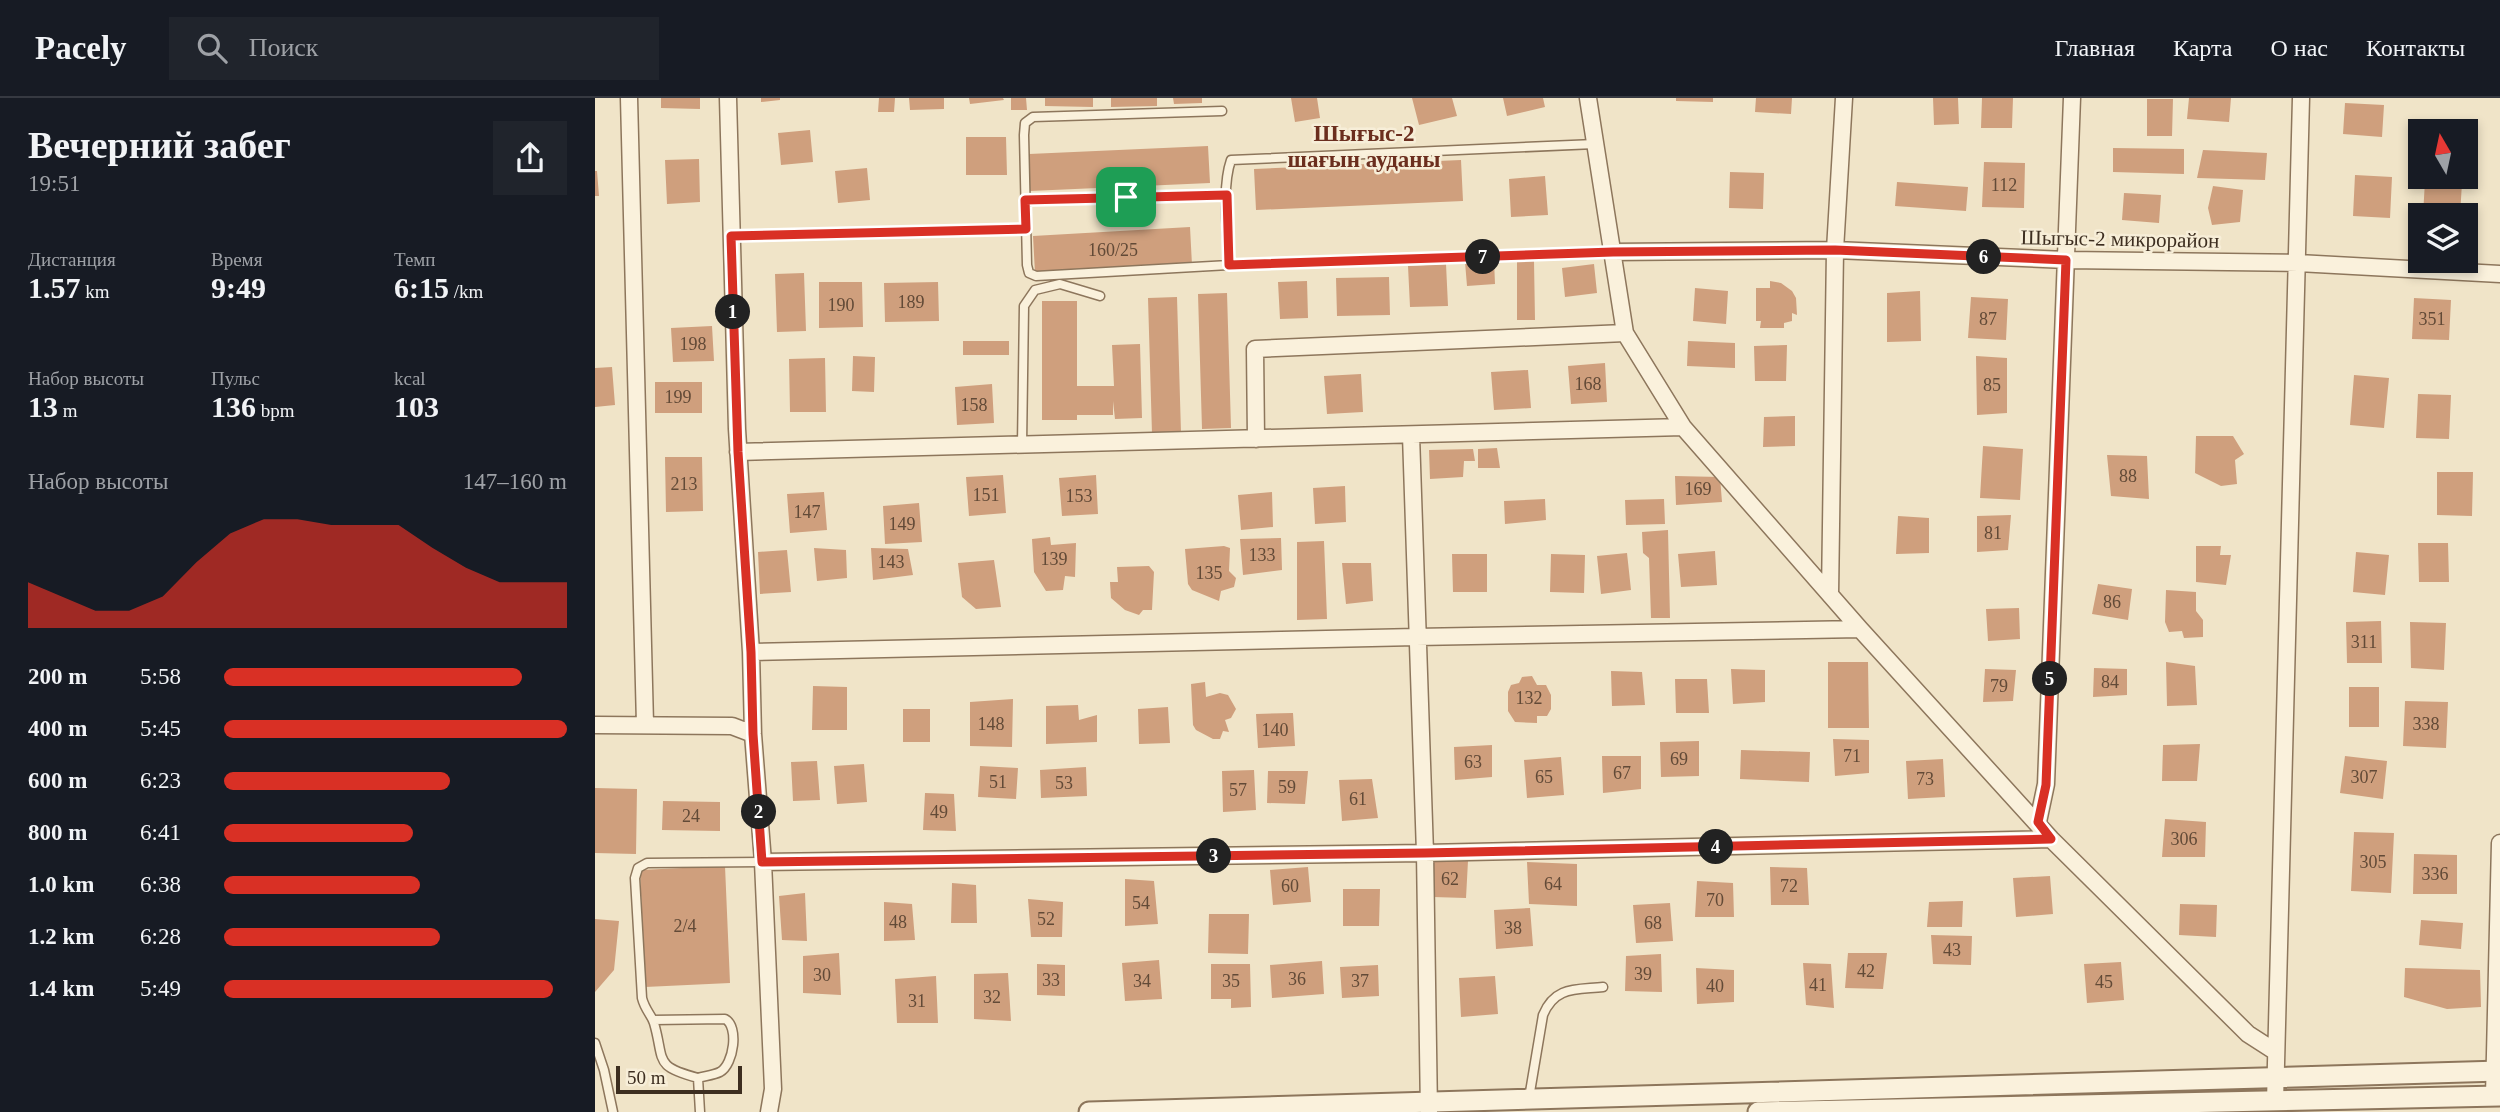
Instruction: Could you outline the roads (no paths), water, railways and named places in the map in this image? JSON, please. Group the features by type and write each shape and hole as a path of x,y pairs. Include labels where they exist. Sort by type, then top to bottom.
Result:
{"street":[{"path":"629,98 645,724"},
{"path":"728,98 738,452 773,1089 769,1112"},
{"path":"1588,98 1625,333 1683,427 1860,629 2051,839 2248,1034 2276,1052"},
{"path":"1830,595 1835,250 1844,98"},
{"path":"2038,822 2046,785 2071,98"},
{"path":"2275,1102 2301,98"},
{"name":"Шыгыс-2 микрорайон","path":"1613,252 1835,250 2066,260 2298,263 2500,274"},
{"path":"1256,439 1255,349 1625,333"},
{"path":"738,452 1683,427"},
{"path":"1411,435 1425,853 1428,1106"},
{"path":"751,652 1860,629"},
{"path":"595,725 732,726 753,734"},
{"path":"762,862 1425,853 2051,839"},
{"path":"1758,1112 1971,1110 2497,1096 2500,843"},
{"path":"1089,1112 1428,1106 1529,1098 2497,1072"},
{"path":"1971,1110 1978,1086"}],"lane":[{"path":"1222,111 1033,117 1025,123 1029,273 1036,276 1229,265 1613,252"},
{"path":"1229,265 1227,195 1231,160 1595,144"},
{"path":"1025,200 1227,195"},
{"path":"731,236 1026,229"},
{"path":"1022,445 1024,306 1035,290 1060,284 1100,296"},
{"path":"653,1020 725,1019 731,1022 731,1056 728,1064 720,1072 698,1077 674,1072 663,1063 653,1020 645,1010 642,998 635,878 638,868 647,863 762,862"},
{"path":"1529,1098 1543,1015 1548,1004 1555,996 1564,992 1603,987"},
{"path":"595,1043 600,1071 613,1112"},
{"path":"698,1077 700,1112"}],"district":[{"name":"Шығыс-2 шағын ауданы","path":"1364,146"}]}
